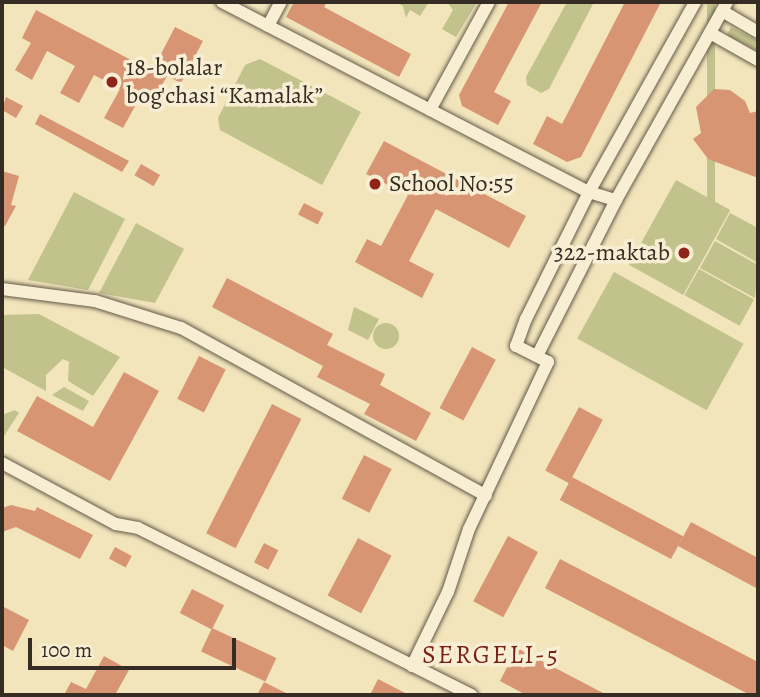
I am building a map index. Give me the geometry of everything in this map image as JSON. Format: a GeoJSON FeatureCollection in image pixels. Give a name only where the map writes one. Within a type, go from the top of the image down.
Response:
{"type":"FeatureCollection","features":[{"type":"Feature","properties":{"kind":"street"},"geometry":{"type":"LineString","coordinates":[[268,26],[281,2]]}},
{"type":"Feature","properties":{"kind":"street"},"geometry":{"type":"LineString","coordinates":[[430,110],[489,2]]}},
{"type":"Feature","properties":{"kind":"street"},"geometry":{"type":"LineString","coordinates":[[412,666],[448,592],[469,529],[548,362],[516,346],[589,192],[695,2]]}},
{"type":"Feature","properties":{"kind":"street"},"geometry":{"type":"LineString","coordinates":[[230,4],[589,192],[616,200]]}},
{"type":"Feature","properties":{"kind":"street"},"geometry":{"type":"LineString","coordinates":[[537,356],[616,200],[724,6],[758,32]]}},
{"type":"Feature","properties":{"kind":"street"},"geometry":{"type":"LineString","coordinates":[[710,33],[758,60]]}},
{"type":"Feature","properties":{"kind":"street"},"geometry":{"type":"LineString","coordinates":[[2,289],[95,301],[181,328],[486,496]]}},
{"type":"Feature","properties":{"kind":"street"},"geometry":{"type":"LineString","coordinates":[[2,463],[116,524],[138,528],[471,695]]}},
{"type":"Feature","properties":{"kind":"green space"},"geometry":{"type":"Polygon","coordinates":[[[396,2],[429,2],[420,16],[410,10],[406,18],[403,6],[396,2]]]}},
{"type":"Feature","properties":{"kind":"green space"},"geometry":{"type":"Polygon","coordinates":[[[447,2],[477,2],[456,37],[442,29],[453,10],[447,2]]]}},
{"type":"Feature","properties":{"kind":"green space"},"geometry":{"type":"Polygon","coordinates":[[[567,2],[594,2],[549,89],[541,93],[527,85],[526,77],[567,2]]]}},
{"type":"Feature","properties":{"kind":"green space"},"geometry":{"type":"Polygon","coordinates":[[[707,2],[715,2],[715,202],[707,202],[707,2]]]}},
{"type":"Feature","properties":{"kind":"green space"},"geometry":{"type":"Polygon","coordinates":[[[731,27],[758,41],[758,51],[727,35],[731,27]]]}},
{"type":"Feature","properties":{"kind":"green space"},"geometry":{"type":"Polygon","coordinates":[[[260,59],[361,112],[322,185],[220,130],[218,118],[245,65],[260,59]]]}},
{"type":"Feature","properties":{"kind":"green space"},"geometry":{"type":"Polygon","coordinates":[[[676,180],[730,210],[683,295],[629,265],[676,180]]]}},
{"type":"Feature","properties":{"kind":"green space"},"geometry":{"type":"Polygon","coordinates":[[[74,192],[125,219],[88,290],[28,280],[74,192]]]}},
{"type":"Feature","properties":{"kind":"green space"},"geometry":{"type":"Polygon","coordinates":[[[730,213],[758,228],[758,263],[716,239],[730,213]]]}},
{"type":"Feature","properties":{"kind":"green space"},"geometry":{"type":"Polygon","coordinates":[[[136,223],[184,249],[155,303],[99,293],[136,223]]]}},
{"type":"Feature","properties":{"kind":"green space"},"geometry":{"type":"Polygon","coordinates":[[[715,241],[758,265],[755,298],[700,268],[715,241]]]}},
{"type":"Feature","properties":{"kind":"green space"},"geometry":{"type":"Polygon","coordinates":[[[699,269],[754,300],[740,326],[684,295],[699,269]]]}},
{"type":"Feature","properties":{"kind":"green space"},"geometry":{"type":"Polygon","coordinates":[[[614,272],[743,344],[707,410],[577,338],[614,272]]]}},
{"type":"Feature","properties":{"kind":"green space"},"geometry":{"type":"Polygon","coordinates":[[[354,307],[379,319],[368,340],[348,330],[354,307]]]}},
{"type":"Feature","properties":{"kind":"green space"},"geometry":{"type":"Polygon","coordinates":[[[39,314],[120,357],[93,396],[68,381],[69,362],[63,359],[46,375],[46,391],[2,367],[2,315],[39,314]]]}},
{"type":"Feature","properties":{"kind":"green space"},"geometry":{"type":"Polygon","coordinates":[[[386,323],[395,327],[399,336],[395,345],[386,349],[377,345],[373,336],[377,327],[386,323]]]}},
{"type":"Feature","properties":{"kind":"green space"},"geometry":{"type":"Polygon","coordinates":[[[64,387],[89,401],[83,411],[52,395],[64,387]]]}},
{"type":"Feature","properties":{"kind":"green space"},"geometry":{"type":"Polygon","coordinates":[[[15,410],[19,413],[2,439],[2,415],[15,410]]]}},
{"type":"Feature","properties":{"kind":"building"},"geometry":{"type":"Polygon","coordinates":[[[294,2],[327,2],[324,7],[411,54],[399,77],[286,17],[294,2]]]}},
{"type":"Feature","properties":{"kind":"building"},"geometry":{"type":"Polygon","coordinates":[[[509,2],[542,2],[494,92],[511,101],[498,125],[462,106],[459,95],[509,2]]]}},
{"type":"Feature","properties":{"kind":"building"},"geometry":{"type":"Polygon","coordinates":[[[625,2],[661,2],[581,157],[567,162],[533,144],[547,116],[562,124],[625,2]]]}},
{"type":"Feature","properties":{"kind":"building"},"geometry":{"type":"Polygon","coordinates":[[[36,10],[152,71],[175,27],[203,41],[181,83],[167,76],[151,105],[139,99],[123,128],[104,118],[120,89],[94,75],[79,103],[60,93],[75,66],[47,51],[32,80],[15,70],[31,43],[22,38],[36,10]]]}},
{"type":"Feature","properties":{"kind":"building"},"geometry":{"type":"Polygon","coordinates":[[[714,89],[730,90],[745,101],[750,113],[758,111],[758,178],[708,159],[693,139],[701,133],[696,107],[714,89]]]}},
{"type":"Feature","properties":{"kind":"building"},"geometry":{"type":"Polygon","coordinates":[[[6,97],[23,106],[16,118],[2,110],[6,97]]]}},
{"type":"Feature","properties":{"kind":"building"},"geometry":{"type":"Polygon","coordinates":[[[40,114],[129,161],[122,172],[35,124],[40,114]]]}},
{"type":"Feature","properties":{"kind":"building"},"geometry":{"type":"Polygon","coordinates":[[[384,141],[526,216],[509,248],[436,209],[409,261],[434,274],[422,298],[355,262],[367,239],[381,246],[408,195],[366,174],[384,141]]]}},
{"type":"Feature","properties":{"kind":"building"},"geometry":{"type":"Polygon","coordinates":[[[141,164],[160,175],[154,186],[134,175],[141,164]]]}},
{"type":"Feature","properties":{"kind":"building"},"geometry":{"type":"Polygon","coordinates":[[[2,171],[19,176],[11,205],[16,206],[5,226],[2,226],[2,171]]]}},
{"type":"Feature","properties":{"kind":"building"},"geometry":{"type":"Polygon","coordinates":[[[304,203],[324,213],[318,225],[298,215],[304,203]]]}},
{"type":"Feature","properties":{"kind":"building"},"geometry":{"type":"Polygon","coordinates":[[[227,278],[333,334],[327,345],[385,374],[380,385],[431,413],[416,441],[364,414],[370,404],[317,377],[323,366],[212,307],[227,278]]]}},
{"type":"Feature","properties":{"kind":"building"},"geometry":{"type":"Polygon","coordinates":[[[472,347],[496,360],[463,421],[440,408],[472,347]]]}},
{"type":"Feature","properties":{"kind":"building"},"geometry":{"type":"Polygon","coordinates":[[[199,356],[226,370],[204,412],[177,399],[199,356]]]}},
{"type":"Feature","properties":{"kind":"building"},"geometry":{"type":"Polygon","coordinates":[[[124,372],[159,391],[110,481],[17,431],[37,396],[93,427],[124,372]]]}},
{"type":"Feature","properties":{"kind":"building"},"geometry":{"type":"Polygon","coordinates":[[[272,404],[301,419],[236,548],[206,533],[272,404]]]}},
{"type":"Feature","properties":{"kind":"building"},"geometry":{"type":"Polygon","coordinates":[[[579,407],[603,420],[569,483],[545,471],[579,407]]]}},
{"type":"Feature","properties":{"kind":"building"},"geometry":{"type":"Polygon","coordinates":[[[364,455],[392,469],[369,513],[342,499],[364,455]]]}},
{"type":"Feature","properties":{"kind":"building"},"geometry":{"type":"Polygon","coordinates":[[[572,477],[683,536],[671,559],[560,500],[572,477]]]}},
{"type":"Feature","properties":{"kind":"building"},"geometry":{"type":"Polygon","coordinates":[[[11,505],[35,511],[37,507],[93,535],[80,559],[16,527],[2,532],[2,508],[11,505]]]}},
{"type":"Feature","properties":{"kind":"building"},"geometry":{"type":"Polygon","coordinates":[[[691,522],[758,558],[758,589],[678,546],[691,522]]]}},
{"type":"Feature","properties":{"kind":"building"},"geometry":{"type":"Polygon","coordinates":[[[508,536],[538,552],[503,617],[473,601],[508,536]]]}},
{"type":"Feature","properties":{"kind":"building"},"geometry":{"type":"Polygon","coordinates":[[[358,538],[392,556],[361,613],[327,595],[358,538]]]}},
{"type":"Feature","properties":{"kind":"building"},"geometry":{"type":"Polygon","coordinates":[[[264,543],[278,550],[268,570],[254,563],[264,543]]]}},
{"type":"Feature","properties":{"kind":"building"},"geometry":{"type":"Polygon","coordinates":[[[115,547],[132,556],[126,567],[109,558],[115,547]]]}},
{"type":"Feature","properties":{"kind":"building"},"geometry":{"type":"Polygon","coordinates":[[[560,559],[758,662],[758,695],[750,695],[545,588],[560,559]]]}},
{"type":"Feature","properties":{"kind":"building"},"geometry":{"type":"Polygon","coordinates":[[[192,589],[224,605],[212,629],[180,613],[192,589]]]}},
{"type":"Feature","properties":{"kind":"building"},"geometry":{"type":"Polygon","coordinates":[[[2,606],[29,620],[13,651],[2,645],[2,606]]]}},
{"type":"Feature","properties":{"kind":"building"},"geometry":{"type":"Polygon","coordinates":[[[212,628],[276,658],[265,682],[201,652],[212,628]]]}},
{"type":"Feature","properties":{"kind":"building"},"geometry":{"type":"Polygon","coordinates":[[[517,648],[607,695],[526,695],[500,681],[517,648]]]}},
{"type":"Feature","properties":{"kind":"building"},"geometry":{"type":"Polygon","coordinates":[[[104,656],[129,670],[115,695],[64,695],[71,682],[86,689],[104,656]]]}},
{"type":"Feature","properties":{"kind":"building"},"geometry":{"type":"Polygon","coordinates":[[[378,679],[409,695],[370,695],[378,679]]]}},
{"type":"Feature","properties":{"kind":"building"},"geometry":{"type":"Polygon","coordinates":[[[264,682],[290,695],[257,695],[264,682]]]}},
{"type":"Feature","properties":{"kind":"place","name":"18-bolalar bog'chasi “Kamalak”"},"geometry":{"type":"Point","coordinates":[112,82]}},
{"type":"Feature","properties":{"kind":"place","name":"School No:55"},"geometry":{"type":"Point","coordinates":[375,184]}},
{"type":"Feature","properties":{"kind":"place","name":"322-maktab"},"geometry":{"type":"Point","coordinates":[684,253]}},
{"type":"Feature","properties":{"kind":"district","name":"SERGELI-5"},"geometry":{"type":"Point","coordinates":[491,655]}}]}
